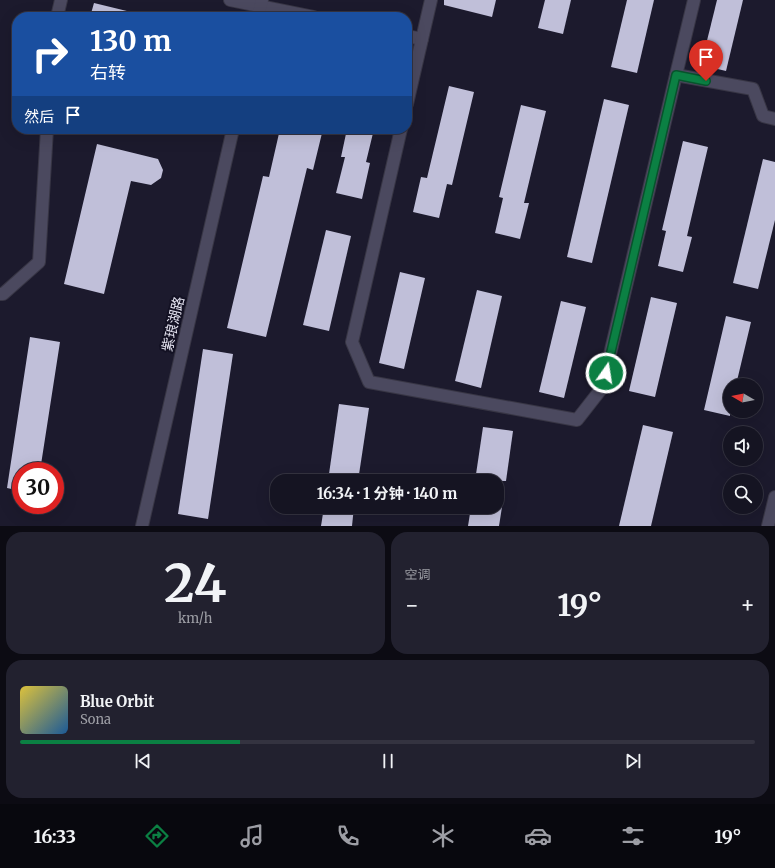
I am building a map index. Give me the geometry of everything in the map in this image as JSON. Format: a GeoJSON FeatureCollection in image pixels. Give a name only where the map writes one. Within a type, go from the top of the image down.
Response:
{"type":"FeatureCollection","features":[{"type":"Feature","properties":{"kind":"street"},"geometry":{"type":"LineString","coordinates":[[58,12],[61,0]]}},
{"type":"Feature","properties":{"kind":"street"},"geometry":{"type":"LineString","coordinates":[[230,0],[260,8],[284,12]]}},
{"type":"Feature","properties":{"kind":"street"},"geometry":{"type":"LineString","coordinates":[[412,82],[431,0]]}},
{"type":"Feature","properties":{"kind":"street"},"geometry":{"type":"LineString","coordinates":[[400,134],[352,342],[369,382],[576,420],[602,388],[694,0]]}},
{"type":"Feature","properties":{"kind":"street"},"geometry":{"type":"LineString","coordinates":[[412,37],[422,39]]}},
{"type":"Feature","properties":{"kind":"street"},"geometry":{"type":"LineString","coordinates":[[676,75],[753,89],[763,116],[775,119]]}},
{"type":"Feature","properties":{"kind":"street"},"geometry":{"type":"LineString","coordinates":[[0,294],[2,294],[39,262],[47,134]]}},
{"type":"Feature","properties":{"kind":"street","name":"紫琅湖路"},"geometry":{"type":"LineString","coordinates":[[142,526],[232,134]]}},
{"type":"Feature","properties":{"kind":"street"},"geometry":{"type":"LineString","coordinates":[[768,526],[775,497]]}},
{"type":"Feature","properties":{"kind":"building"},"geometry":{"type":"Polygon","coordinates":[[[444,0],[496,0],[492,17],[444,5],[444,0]]]}},
{"type":"Feature","properties":{"kind":"building"},"geometry":{"type":"Polygon","coordinates":[[[545,0],[571,0],[563,34],[538,28],[545,0]]]}},
{"type":"Feature","properties":{"kind":"building"},"geometry":{"type":"Polygon","coordinates":[[[627,0],[654,0],[637,73],[611,67],[627,0]]]}},
{"type":"Feature","properties":{"kind":"building"},"geometry":{"type":"Polygon","coordinates":[[[717,0],[743,0],[726,71],[701,65],[717,0]]]}},
{"type":"Feature","properties":{"kind":"building"},"geometry":{"type":"Polygon","coordinates":[[[94,3],[131,12],[91,12],[94,3]]]}},
{"type":"Feature","properties":{"kind":"building"},"geometry":{"type":"Polygon","coordinates":[[[449,86],[474,92],[452,185],[447,184],[439,218],[413,212],[421,177],[427,178],[449,86]]]}},
{"type":"Feature","properties":{"kind":"building"},"geometry":{"type":"Polygon","coordinates":[[[604,99],[629,105],[592,263],[567,257],[604,99]]]}},
{"type":"Feature","properties":{"kind":"building"},"geometry":{"type":"Polygon","coordinates":[[[521,105],[546,111],[524,203],[529,203],[520,239],[495,233],[503,198],[499,197],[521,105]]]}},
{"type":"Feature","properties":{"kind":"building"},"geometry":{"type":"Polygon","coordinates":[[[279,134],[322,134],[313,170],[307,168],[266,337],[227,328],[263,176],[269,177],[279,134]]]}},
{"type":"Feature","properties":{"kind":"building"},"geometry":{"type":"Polygon","coordinates":[[[346,134],[373,134],[366,162],[370,163],[362,199],[336,193],[345,157],[341,157],[346,134]]]}},
{"type":"Feature","properties":{"kind":"building"},"geometry":{"type":"Polygon","coordinates":[[[683,141],[708,147],[687,236],[692,237],[683,272],[658,266],[666,231],[662,230],[683,141]]]}},
{"type":"Feature","properties":{"kind":"building"},"geometry":{"type":"Polygon","coordinates":[[[97,144],[158,159],[163,170],[161,178],[151,185],[131,181],[104,294],[64,284],[97,144]]]}},
{"type":"Feature","properties":{"kind":"building"},"geometry":{"type":"Polygon","coordinates":[[[763,159],[775,162],[775,220],[758,289],[733,283],[763,159]]]}},
{"type":"Feature","properties":{"kind":"building"},"geometry":{"type":"Polygon","coordinates":[[[326,230],[351,236],[329,331],[303,325],[326,230]]]}},
{"type":"Feature","properties":{"kind":"building"},"geometry":{"type":"Polygon","coordinates":[[[400,272],[425,278],[404,369],[379,363],[400,272]]]}},
{"type":"Feature","properties":{"kind":"building"},"geometry":{"type":"Polygon","coordinates":[[[477,290],[502,296],[481,388],[455,381],[477,290]]]}},
{"type":"Feature","properties":{"kind":"building"},"geometry":{"type":"Polygon","coordinates":[[[651,297],[677,303],[655,397],[629,391],[651,297]]]}},
{"type":"Feature","properties":{"kind":"building"},"geometry":{"type":"Polygon","coordinates":[[[561,301],[586,307],[564,398],[539,392],[561,301]]]}},
{"type":"Feature","properties":{"kind":"building"},"geometry":{"type":"Polygon","coordinates":[[[726,316],[751,322],[738,378],[723,378],[723,414],[704,410],[726,316]]]}},
{"type":"Feature","properties":{"kind":"building"},"geometry":{"type":"Polygon","coordinates":[[[30,337],[60,342],[41,462],[12,462],[12,489],[7,488],[30,337]]]}},
{"type":"Feature","properties":{"kind":"building"},"geometry":{"type":"Polygon","coordinates":[[[203,349],[233,354],[208,519],[178,514],[203,349]]]}},
{"type":"Feature","properties":{"kind":"building"},"geometry":{"type":"Polygon","coordinates":[[[339,404],[369,408],[359,474],[329,474],[339,404]]]}},
{"type":"Feature","properties":{"kind":"building"},"geometry":{"type":"Polygon","coordinates":[[[643,425],[673,432],[651,526],[619,526],[643,425]]]}},
{"type":"Feature","properties":{"kind":"building"},"geometry":{"type":"Polygon","coordinates":[[[483,427],[513,431],[506,481],[504,481],[504,474],[476,474],[483,427]]]}},
{"type":"Feature","properties":{"kind":"building"},"geometry":{"type":"Polygon","coordinates":[[[323,514],[353,514],[352,526],[321,526],[323,514]]]}},
{"type":"Feature","properties":{"kind":"building"},"geometry":{"type":"Polygon","coordinates":[[[470,514],[501,514],[499,526],[468,526],[470,514]]]}},
{"type":"Feature","properties":{"kind":"route"},"geometry":{"type":"LineString","coordinates":[[606,373],[676,75],[706,81]]}}]}
